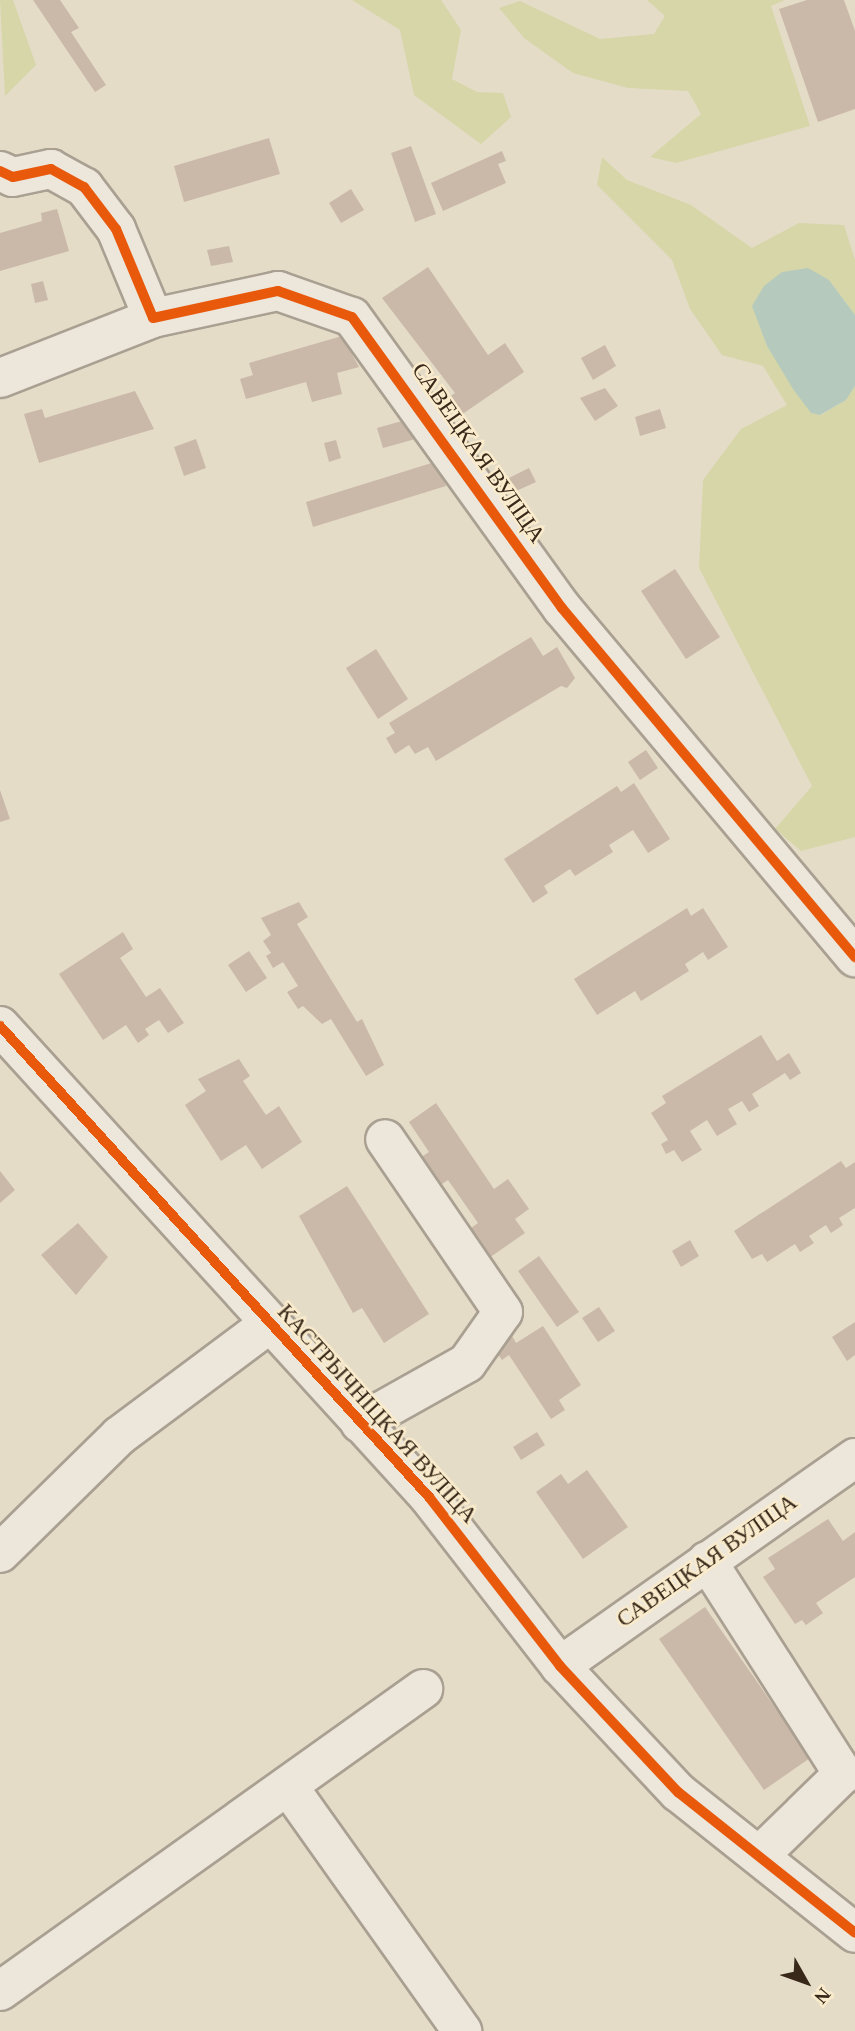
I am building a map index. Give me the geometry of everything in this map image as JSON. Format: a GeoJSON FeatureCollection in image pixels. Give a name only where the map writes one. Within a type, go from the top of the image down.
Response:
{"type":"FeatureCollection","features":[{"type":"Feature","properties":{"kind":"street"},"geometry":{"type":"LineString","coordinates":[[0,171],[13,177],[51,169],[84,187],[116,229],[153,318]]}},
{"type":"Feature","properties":{"kind":"street","name":"САВЕЦКАЯ ВУЛІЦА"},"geometry":{"type":"LineString","coordinates":[[0,378],[153,318],[278,291],[352,317],[562,608],[855,957]]}},
{"type":"Feature","properties":{"kind":"street","name":"КАСТРЫЧНІЦКАЯ ВУЛІЦА"},"geometry":{"type":"LineString","coordinates":[[0,1026],[268,1325],[429,1497],[560,1666],[678,1792],[855,1933]]}},
{"type":"Feature","properties":{"kind":"street"},"geometry":{"type":"LineString","coordinates":[[360,1423],[467,1363],[503,1312],[385,1139]]}},
{"type":"Feature","properties":{"kind":"street"},"geometry":{"type":"LineString","coordinates":[[0,1553],[119,1436],[268,1325]]}},
{"type":"Feature","properties":{"kind":"street","name":"САВЕЦКАЯ ВУЛІЦА"},"geometry":{"type":"LineString","coordinates":[[560,1666],[855,1458]]}},
{"type":"Feature","properties":{"kind":"street"},"geometry":{"type":"LineString","coordinates":[[707,1560],[843,1774],[759,1856]]}},
{"type":"Feature","properties":{"kind":"street"},"geometry":{"type":"LineString","coordinates":[[0,1991],[423,1689]]}},
{"type":"Feature","properties":{"kind":"street"},"geometry":{"type":"LineString","coordinates":[[288,1786],[462,2031]]}},
{"type":"Feature","properties":{"kind":"green space"},"geometry":{"type":"Polygon","coordinates":[[[0,0],[13,0],[36,65],[5,96],[0,0]]]}},
{"type":"Feature","properties":{"kind":"green space"},"geometry":{"type":"Polygon","coordinates":[[[352,0],[441,0],[461,30],[452,79],[477,92],[503,93],[511,117],[481,144],[414,95],[400,30],[352,0]]]}},
{"type":"Feature","properties":{"kind":"green space"},"geometry":{"type":"Polygon","coordinates":[[[647,0],[785,0],[771,6],[810,126],[676,163],[650,157],[701,114],[688,91],[628,88],[573,73],[524,38],[499,8],[520,1],[600,39],[654,34],[665,16],[647,0]]]}},
{"type":"Feature","properties":{"kind":"green space"},"geometry":{"type":"Polygon","coordinates":[[[602,157],[627,180],[691,205],[752,248],[799,223],[844,225],[855,260],[855,315],[829,280],[753,306],[767,346],[811,413],[821,415],[846,400],[855,386],[855,837],[801,851],[775,829],[812,786],[699,568],[703,480],[741,429],[787,405],[763,366],[722,355],[690,309],[672,260],[597,185],[602,157]]]}},
{"type":"Feature","properties":{"kind":"shaded area"},"geometry":{"type":"Polygon","coordinates":[[[808,268],[829,280],[855,315],[855,386],[846,400],[820,415],[811,413],[793,389],[767,346],[752,306],[764,286],[782,272],[808,268]]]}},
{"type":"Feature","properties":{"kind":"building"},"geometry":{"type":"Polygon","coordinates":[[[33,0],[60,0],[79,28],[71,32],[106,85],[95,92],[33,0]]]}},
{"type":"Feature","properties":{"kind":"building"},"geometry":{"type":"Polygon","coordinates":[[[807,0],[844,0],[855,31],[855,109],[818,122],[779,9],[807,0]]]}},
{"type":"Feature","properties":{"kind":"building"},"geometry":{"type":"Polygon","coordinates":[[[269,138],[280,174],[184,202],[174,166],[269,138]]]}},
{"type":"Feature","properties":{"kind":"building"},"geometry":{"type":"Polygon","coordinates":[[[411,146],[436,214],[415,222],[391,153],[411,146]]]}},
{"type":"Feature","properties":{"kind":"building"},"geometry":{"type":"Polygon","coordinates":[[[502,151],[506,161],[498,164],[506,183],[443,211],[431,183],[502,151]]]}},
{"type":"Feature","properties":{"kind":"building"},"geometry":{"type":"Polygon","coordinates":[[[351,189],[364,210],[341,223],[329,203],[351,189]]]}},
{"type":"Feature","properties":{"kind":"building"},"geometry":{"type":"Polygon","coordinates":[[[57,209],[69,251],[0,271],[0,233],[42,221],[41,213],[57,209]]]}},
{"type":"Feature","properties":{"kind":"building"},"geometry":{"type":"Polygon","coordinates":[[[229,246],[233,262],[211,266],[207,250],[229,246]]]}},
{"type":"Feature","properties":{"kind":"building"},"geometry":{"type":"Polygon","coordinates":[[[428,267],[488,355],[505,343],[524,372],[458,417],[445,400],[455,393],[382,298],[428,267]]]}},
{"type":"Feature","properties":{"kind":"building"},"geometry":{"type":"Polygon","coordinates":[[[43,281],[48,300],[35,303],[31,284],[43,281]]]}},
{"type":"Feature","properties":{"kind":"building"},"geometry":{"type":"Polygon","coordinates":[[[342,336],[359,367],[337,373],[342,394],[312,402],[306,382],[246,399],[240,379],[253,375],[249,363],[342,336]]]}},
{"type":"Feature","properties":{"kind":"building"},"geometry":{"type":"Polygon","coordinates":[[[605,345],[616,366],[593,380],[581,358],[605,345]]]}},
{"type":"Feature","properties":{"kind":"building"},"geometry":{"type":"Polygon","coordinates":[[[605,388],[618,406],[595,421],[580,398],[605,388]]]}},
{"type":"Feature","properties":{"kind":"building"},"geometry":{"type":"Polygon","coordinates":[[[135,391],[154,429],[39,463],[24,414],[42,409],[45,418],[135,391]]]}},
{"type":"Feature","properties":{"kind":"building"},"geometry":{"type":"Polygon","coordinates":[[[660,409],[666,428],[640,436],[635,417],[660,409]]]}},
{"type":"Feature","properties":{"kind":"building"},"geometry":{"type":"Polygon","coordinates":[[[413,418],[419,438],[383,448],[377,428],[413,418]]]}},
{"type":"Feature","properties":{"kind":"building"},"geometry":{"type":"Polygon","coordinates":[[[196,439],[206,468],[184,476],[174,447],[196,439]]]}},
{"type":"Feature","properties":{"kind":"building"},"geometry":{"type":"Polygon","coordinates":[[[336,440],[341,458],[329,462],[324,443],[336,440]]]}},
{"type":"Feature","properties":{"kind":"building"},"geometry":{"type":"Polygon","coordinates":[[[438,461],[446,486],[313,527],[306,502],[438,461]]]}},
{"type":"Feature","properties":{"kind":"building"},"geometry":{"type":"Polygon","coordinates":[[[529,468],[536,482],[514,492],[507,479],[529,468]]]}},
{"type":"Feature","properties":{"kind":"building"},"geometry":{"type":"Polygon","coordinates":[[[675,569],[720,637],[686,659],[641,591],[675,569]]]}},
{"type":"Feature","properties":{"kind":"building"},"geometry":{"type":"Polygon","coordinates":[[[531,637],[543,656],[557,647],[575,678],[567,688],[561,686],[436,761],[428,747],[415,754],[409,745],[395,754],[386,738],[395,733],[389,723],[531,637]]]}},
{"type":"Feature","properties":{"kind":"building"},"geometry":{"type":"Polygon","coordinates":[[[376,649],[408,699],[378,719],[346,668],[376,649]]]}},
{"type":"Feature","properties":{"kind":"building"},"geometry":{"type":"Polygon","coordinates":[[[646,750],[658,768],[640,780],[628,762],[646,750]]]}},
{"type":"Feature","properties":{"kind":"building"},"geometry":{"type":"Polygon","coordinates":[[[634,783],[670,839],[648,853],[633,830],[609,845],[613,852],[575,876],[570,869],[544,886],[548,893],[533,903],[504,859],[617,786],[621,792],[634,783]]]}},
{"type":"Feature","properties":{"kind":"building"},"geometry":{"type":"Polygon","coordinates":[[[0,790],[10,819],[0,822],[0,790]]]}},
{"type":"Feature","properties":{"kind":"building"},"geometry":{"type":"Polygon","coordinates":[[[299,902],[308,917],[297,924],[357,1022],[362,1019],[384,1065],[366,1076],[331,1019],[322,1024],[303,1006],[298,1009],[287,992],[298,986],[283,962],[273,968],[266,956],[271,953],[263,941],[271,935],[261,918],[299,902]]]}},
{"type":"Feature","properties":{"kind":"building"},"geometry":{"type":"Polygon","coordinates":[[[687,908],[691,916],[703,908],[728,947],[708,960],[703,952],[685,964],[689,971],[641,1001],[635,991],[597,1015],[574,979],[687,908]]]}},
{"type":"Feature","properties":{"kind":"building"},"geometry":{"type":"Polygon","coordinates":[[[123,932],[133,949],[120,958],[146,997],[160,988],[184,1023],[168,1033],[159,1020],[145,1029],[149,1035],[138,1043],[126,1025],[103,1040],[59,974],[123,932]]]}},
{"type":"Feature","properties":{"kind":"building"},"geometry":{"type":"Polygon","coordinates":[[[249,951],[267,978],[246,992],[228,965],[249,951]]]}},
{"type":"Feature","properties":{"kind":"building"},"geometry":{"type":"Polygon","coordinates":[[[761,1035],[777,1061],[789,1053],[801,1073],[790,1080],[785,1073],[752,1094],[759,1106],[749,1112],[742,1101],[728,1109],[737,1124],[717,1136],[707,1120],[690,1131],[702,1150],[682,1162],[674,1150],[666,1154],[661,1144],[668,1140],[651,1113],[666,1103],[662,1096],[761,1035]]]}},
{"type":"Feature","properties":{"kind":"building"},"geometry":{"type":"Polygon","coordinates":[[[239,1059],[250,1076],[243,1081],[266,1115],[279,1106],[302,1142],[262,1169],[246,1145],[221,1161],[185,1105],[206,1091],[198,1079],[239,1059]]]}},
{"type":"Feature","properties":{"kind":"building"},"geometry":{"type":"Polygon","coordinates":[[[436,1103],[494,1189],[508,1179],[529,1209],[515,1219],[525,1233],[486,1260],[467,1231],[478,1223],[448,1180],[436,1188],[417,1160],[429,1152],[409,1122],[436,1103]]]}},
{"type":"Feature","properties":{"kind":"building"},"geometry":{"type":"Polygon","coordinates":[[[841,1161],[846,1168],[855,1162],[855,1208],[839,1218],[843,1225],[831,1233],[826,1225],[809,1236],[814,1243],[800,1252],[795,1244],[767,1262],[762,1254],[752,1259],[734,1231],[841,1161]]]}},
{"type":"Feature","properties":{"kind":"building"},"geometry":{"type":"Polygon","coordinates":[[[0,1171],[15,1190],[0,1203],[0,1171]]]}},
{"type":"Feature","properties":{"kind":"building"},"geometry":{"type":"Polygon","coordinates":[[[347,1186],[429,1314],[384,1343],[362,1308],[353,1313],[299,1216],[347,1186]]]}},
{"type":"Feature","properties":{"kind":"building"},"geometry":{"type":"Polygon","coordinates":[[[78,1223],[108,1257],[76,1295],[41,1255],[78,1223]]]}},
{"type":"Feature","properties":{"kind":"building"},"geometry":{"type":"Polygon","coordinates":[[[690,1240],[699,1256],[681,1267],[672,1251],[690,1240]]]}},
{"type":"Feature","properties":{"kind":"building"},"geometry":{"type":"Polygon","coordinates":[[[539,1256],[579,1312],[557,1327],[518,1271],[539,1256]]]}},
{"type":"Feature","properties":{"kind":"building"},"geometry":{"type":"Polygon","coordinates":[[[599,1307],[615,1331],[598,1342],[582,1318],[599,1307]]]}},
{"type":"Feature","properties":{"kind":"building"},"geometry":{"type":"Polygon","coordinates":[[[855,1322],[855,1355],[847,1361],[832,1337],[855,1322]]]}},
{"type":"Feature","properties":{"kind":"building"},"geometry":{"type":"Polygon","coordinates":[[[543,1326],[581,1385],[559,1400],[565,1410],[551,1419],[509,1355],[502,1360],[492,1346],[511,1334],[516,1343],[543,1326]]]}},
{"type":"Feature","properties":{"kind":"building"},"geometry":{"type":"Polygon","coordinates":[[[537,1432],[545,1445],[521,1460],[513,1447],[537,1432]]]}},
{"type":"Feature","properties":{"kind":"building"},"geometry":{"type":"Polygon","coordinates":[[[587,1470],[628,1527],[583,1559],[536,1492],[561,1474],[568,1484],[587,1470]]]}},
{"type":"Feature","properties":{"kind":"building"},"geometry":{"type":"Polygon","coordinates":[[[828,1519],[843,1541],[855,1532],[855,1577],[816,1603],[823,1613],[806,1625],[802,1620],[795,1624],[763,1577],[775,1569],[768,1558],[828,1519]]]}},
{"type":"Feature","properties":{"kind":"building"},"geometry":{"type":"Polygon","coordinates":[[[705,1607],[810,1758],[764,1790],[659,1639],[705,1607]]]}},
{"type":"Feature","properties":{"kind":"cycle path"},"geometry":{"type":"LineString","coordinates":[[0,171],[13,177],[51,169],[84,187],[116,229],[153,318],[278,291],[352,317],[562,608],[855,957]]}},
{"type":"Feature","properties":{"kind":"cycle path"},"geometry":{"type":"LineString","coordinates":[[0,1026],[429,1497],[560,1666],[678,1792],[855,1933]]}}]}
